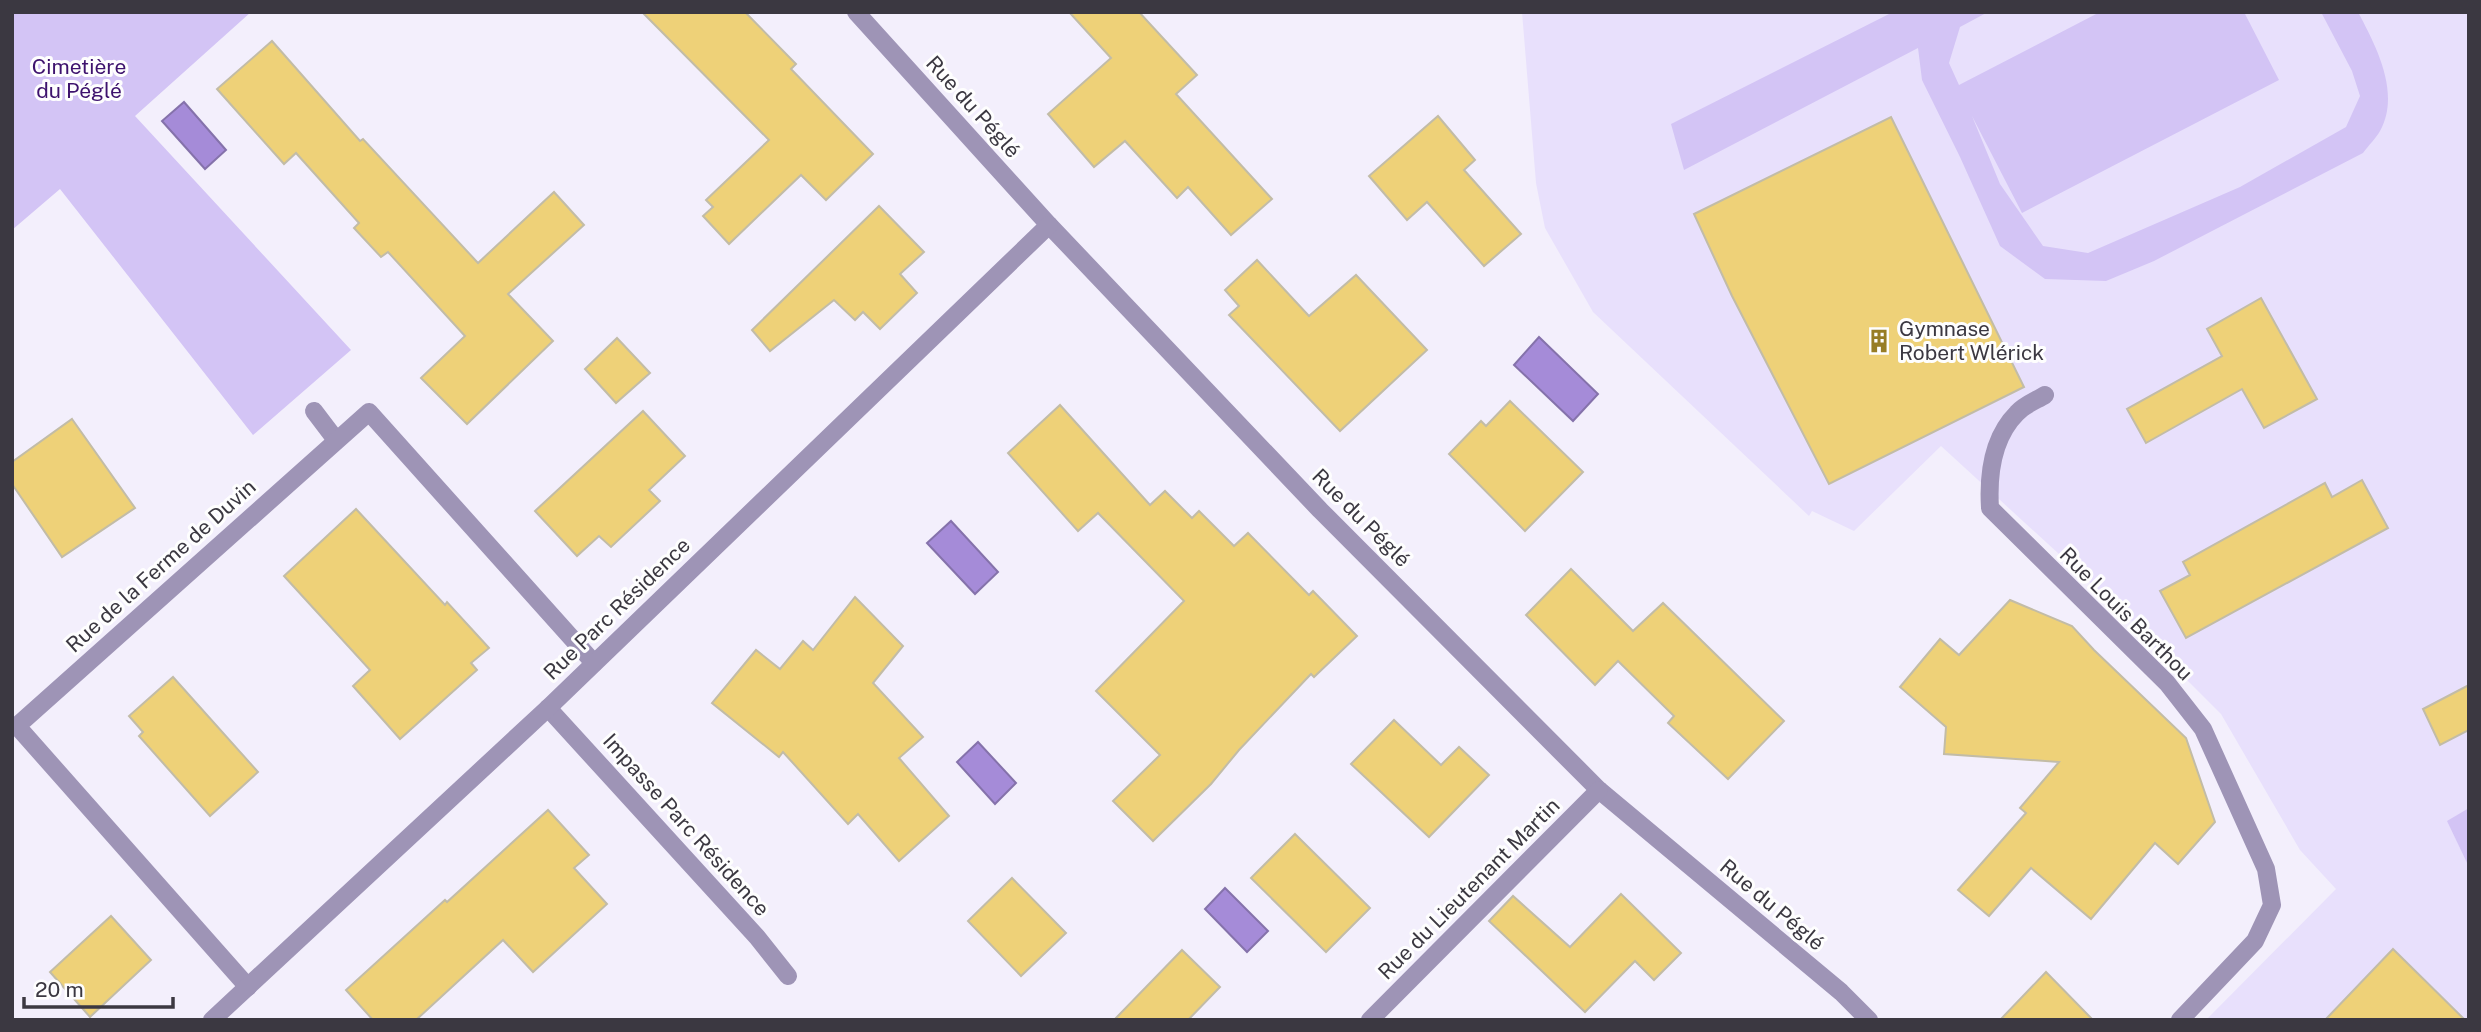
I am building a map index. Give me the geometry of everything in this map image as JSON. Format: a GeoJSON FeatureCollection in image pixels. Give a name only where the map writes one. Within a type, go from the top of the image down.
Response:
{"type":"FeatureCollection","features":[{"type":"Feature","properties":{"kind":"street","name":"Rue du Péglé"},"geometry":{"type":"LineString","coordinates":[[856,12],[1049,225],[1320,510],[1600,790],[1841,992],[1869,1020]]}},
{"type":"Feature","properties":{"kind":"street","name":"Rue Parc Résidence"},"geometry":{"type":"LineString","coordinates":[[212,1020],[548,708],[1049,225]]}},
{"type":"Feature","properties":{"kind":"street","name":"Rue Louis Barthou"},"geometry":{"type":"LineString","coordinates":[[2045,395],[2017,412],[1998,442],[1988,477],[1990,508],[2175,692],[2203,729],[2266,869],[2272,905],[2255,941],[2180,1020]]}},
{"type":"Feature","properties":{"kind":"street"},"geometry":{"type":"LineString","coordinates":[[314,411],[336,440]]}},
{"type":"Feature","properties":{"kind":"street","name":"Rue de la Ferme de Duvin"},"geometry":{"type":"LineString","coordinates":[[248,987],[14,728],[369,412],[594,663]]}},
{"type":"Feature","properties":{"kind":"street","name":"Impasse Parc Résidence"},"geometry":{"type":"LineString","coordinates":[[548,708],[757,937],[789,976]]}},
{"type":"Feature","properties":{"kind":"street","name":"Rue du Lieutenant Martin"},"geometry":{"type":"LineString","coordinates":[[1370,1020],[1600,790]]}},
{"type":"Feature","properties":{"kind":"shaded area"},"geometry":{"type":"Polygon","coordinates":[[[1522,12],[2469,12],[2469,1020],[2206,1020],[2336,889],[2300,850],[2221,714],[2153,646],[2155,642],[1941,446],[1854,531],[1812,511],[1809,516],[1593,312],[1545,228],[1536,183],[1522,12]]]}},
{"type":"Feature","properties":{"kind":"shaded area"},"geometry":{"type":"Polygon","coordinates":[[[184,102],[226,150],[205,169],[162,121],[184,102]]]}},
{"type":"Feature","properties":{"kind":"shaded area"},"geometry":{"type":"Polygon","coordinates":[[[1539,337],[1598,394],[1573,421],[1514,365],[1539,337]]]}},
{"type":"Feature","properties":{"kind":"shaded area"},"geometry":{"type":"Polygon","coordinates":[[[951,521],[998,572],[975,594],[927,543],[951,521]]]}},
{"type":"Feature","properties":{"kind":"shaded area"},"geometry":{"type":"Polygon","coordinates":[[[978,742],[1016,783],[995,804],[957,762],[978,742]]]}},
{"type":"Feature","properties":{"kind":"shaded area"},"geometry":{"type":"Polygon","coordinates":[[[1225,888],[1268,931],[1247,952],[1205,909],[1225,888]]]}},
{"type":"Feature","properties":{"kind":"green space","name":"Cimetière du Péglé"},"geometry":{"type":"Polygon","coordinates":[[[12,12],[251,12],[135,116],[351,350],[253,435],[60,189],[12,230],[12,12]]]}},
{"type":"Feature","properties":{"kind":"green space"},"geometry":{"type":"Polygon","coordinates":[[[1893,12],[1988,12],[1960,27],[1949,63],[1959,85],[2100,12],[2244,12],[2279,80],[2022,213],[1972,116],[2000,184],[2043,246],[2088,253],[2240,187],[2346,127],[2360,96],[2352,71],[2321,12],[2358,12],[2384,70],[2388,101],[2386,116],[2378,134],[2363,153],[2154,261],[2106,281],[2045,279],[2000,246],[1922,80],[1918,48],[1684,170],[1671,124],[1893,12]]]}},
{"type":"Feature","properties":{"kind":"green space"},"geometry":{"type":"Polygon","coordinates":[[[2469,808],[2469,867],[2447,821],[2469,808]]]}},
{"type":"Feature","properties":{"kind":"building"},"geometry":{"type":"Polygon","coordinates":[[[642,12],[745,12],[796,64],[791,69],[873,154],[826,200],[801,175],[729,244],[703,216],[713,207],[706,200],[769,140],[642,12]]]}},
{"type":"Feature","properties":{"kind":"building"},"geometry":{"type":"Polygon","coordinates":[[[1069,12],[1139,12],[1197,75],[1176,94],[1272,199],[1231,235],[1188,187],[1177,198],[1125,141],[1094,167],[1048,114],[1111,58],[1069,12]]]}},
{"type":"Feature","properties":{"kind":"building"},"geometry":{"type":"Polygon","coordinates":[[[272,41],[360,141],[363,139],[478,263],[554,192],[584,225],[508,294],[553,341],[467,424],[421,378],[465,336],[388,252],[381,257],[354,228],[359,223],[296,153],[284,164],[217,89],[272,41]]]}},
{"type":"Feature","properties":{"kind":"building"},"geometry":{"type":"Polygon","coordinates":[[[1438,116],[1475,160],[1464,170],[1521,234],[1484,266],[1427,202],[1407,220],[1369,176],[1438,116]]]}},
{"type":"Feature","properties":{"kind":"building","name":"Gymnase Robert Wlérick"},"geometry":{"type":"Polygon","coordinates":[[[1891,117],[2024,387],[1829,484],[1732,296],[1694,214],[1891,117]]]}},
{"type":"Feature","properties":{"kind":"building"},"geometry":{"type":"Polygon","coordinates":[[[879,206],[924,252],[900,274],[917,293],[880,329],[863,312],[855,320],[834,300],[770,351],[752,330],[879,206]]]}},
{"type":"Feature","properties":{"kind":"building"},"geometry":{"type":"Polygon","coordinates":[[[1257,260],[1309,316],[1356,275],[1427,350],[1340,431],[1229,315],[1239,306],[1225,290],[1257,260]]]}},
{"type":"Feature","properties":{"kind":"building"},"geometry":{"type":"Polygon","coordinates":[[[2261,298],[2317,399],[2264,428],[2242,389],[2146,443],[2127,409],[2222,356],[2207,329],[2261,298]]]}},
{"type":"Feature","properties":{"kind":"building"},"geometry":{"type":"Polygon","coordinates":[[[617,338],[650,373],[616,403],[585,369],[617,338]]]}},
{"type":"Feature","properties":{"kind":"building"},"geometry":{"type":"Polygon","coordinates":[[[1510,401],[1583,472],[1525,531],[1449,454],[1481,421],[1486,426],[1510,401]]]}},
{"type":"Feature","properties":{"kind":"building"},"geometry":{"type":"Polygon","coordinates":[[[1060,405],[1150,505],[1165,491],[1192,518],[1199,511],[1234,546],[1248,533],[1309,595],[1313,591],[1357,636],[1314,677],[1311,674],[1239,750],[1211,784],[1153,841],[1113,801],[1160,755],[1096,691],[1184,601],[1098,513],[1078,531],[1008,453],[1060,405]]]}},
{"type":"Feature","properties":{"kind":"building"},"geometry":{"type":"Polygon","coordinates":[[[643,411],[685,456],[649,490],[660,501],[611,547],[599,536],[577,556],[535,511],[643,411]]]}},
{"type":"Feature","properties":{"kind":"building"},"geometry":{"type":"Polygon","coordinates":[[[72,419],[135,508],[62,557],[12,484],[12,462],[72,419]]]}},
{"type":"Feature","properties":{"kind":"building"},"geometry":{"type":"Polygon","coordinates":[[[2362,480],[2388,528],[2186,638],[2160,591],[2190,575],[2183,562],[2325,483],[2332,497],[2362,480]]]}},
{"type":"Feature","properties":{"kind":"building"},"geometry":{"type":"Polygon","coordinates":[[[356,509],[489,648],[471,663],[477,670],[400,739],[353,686],[370,670],[284,576],[356,509]]]}},
{"type":"Feature","properties":{"kind":"building"},"geometry":{"type":"Polygon","coordinates":[[[1571,569],[1633,631],[1663,603],[1784,721],[1728,779],[1668,723],[1674,716],[1618,661],[1595,685],[1526,615],[1571,569]]]}},
{"type":"Feature","properties":{"kind":"building"},"geometry":{"type":"Polygon","coordinates":[[[855,597],[903,646],[873,683],[923,737],[899,758],[949,816],[899,861],[858,814],[848,824],[783,752],[779,757],[712,703],[756,650],[780,669],[803,641],[813,650],[855,597]]]}},
{"type":"Feature","properties":{"kind":"building"},"geometry":{"type":"Polygon","coordinates":[[[2010,600],[2072,626],[2186,738],[2215,822],[2178,864],[2155,843],[2091,919],[2031,868],[1989,916],[1958,890],[2026,813],[2020,808],[2059,762],[1944,754],[1946,727],[1900,687],[1940,639],[1959,655],[2010,600]]]}},
{"type":"Feature","properties":{"kind":"building"},"geometry":{"type":"Polygon","coordinates":[[[173,677],[258,772],[210,816],[139,736],[143,732],[129,716],[173,677]]]}},
{"type":"Feature","properties":{"kind":"building"},"geometry":{"type":"Polygon","coordinates":[[[2469,685],[2469,730],[2440,745],[2423,709],[2469,685]]]}},
{"type":"Feature","properties":{"kind":"building"},"geometry":{"type":"Polygon","coordinates":[[[1394,720],[1441,765],[1459,747],[1489,775],[1429,837],[1351,764],[1394,720]]]}},
{"type":"Feature","properties":{"kind":"building"},"geometry":{"type":"Polygon","coordinates":[[[548,810],[589,855],[574,868],[607,904],[533,972],[503,940],[416,1020],[373,1020],[346,990],[548,810]]]}},
{"type":"Feature","properties":{"kind":"building"},"geometry":{"type":"Polygon","coordinates":[[[1295,834],[1370,908],[1326,952],[1251,878],[1295,834]]]}},
{"type":"Feature","properties":{"kind":"building"},"geometry":{"type":"Polygon","coordinates":[[[1012,878],[1066,933],[1021,976],[968,921],[1012,878]]]}},
{"type":"Feature","properties":{"kind":"building"},"geometry":{"type":"Polygon","coordinates":[[[1621,894],[1681,953],[1654,980],[1635,961],[1585,1012],[1489,921],[1513,896],[1570,947],[1621,894]]]}},
{"type":"Feature","properties":{"kind":"building"},"geometry":{"type":"Polygon","coordinates":[[[111,916],[151,960],[90,1017],[50,972],[111,916]]]}},
{"type":"Feature","properties":{"kind":"building"},"geometry":{"type":"Polygon","coordinates":[[[2393,949],[2465,1020],[2325,1020],[2393,949]]]}},
{"type":"Feature","properties":{"kind":"building"},"geometry":{"type":"Polygon","coordinates":[[[1182,950],[1220,987],[1188,1020],[1114,1020],[1182,950]]]}},
{"type":"Feature","properties":{"kind":"building"},"geometry":{"type":"Polygon","coordinates":[[[2046,972],[2093,1020],[2000,1020],[2046,972]]]}},
{"type":"Feature","properties":{"kind":"place","name":"Gymnase Robert Wlérick"},"geometry":{"type":"Point","coordinates":[1879,341]}}]}
